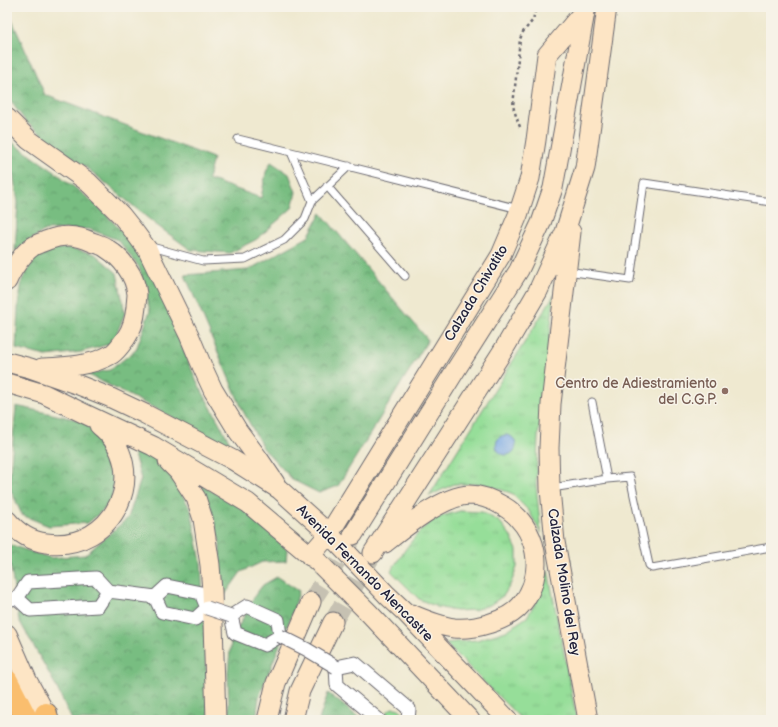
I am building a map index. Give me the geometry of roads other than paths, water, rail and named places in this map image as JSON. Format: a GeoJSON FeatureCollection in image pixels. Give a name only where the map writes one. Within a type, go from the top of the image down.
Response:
{"type":"FeatureCollection","features":[{"type":"Feature","properties":{"kind":"highway"},"geometry":{"type":"LineString","coordinates":[[7,681],[42,718]]}},
{"type":"Feature","properties":{"kind":"highway"},"geometry":{"type":"LineString","coordinates":[[7,703],[16,720]]}},
{"type":"Feature","properties":{"kind":"main road"},"geometry":{"type":"LineString","coordinates":[[405,612],[431,623],[454,628],[479,626],[492,623],[508,616],[520,607],[528,596],[532,587],[536,575],[535,550],[532,538],[526,527],[509,509],[498,502],[481,497],[468,495],[448,501],[438,506],[410,524],[373,552],[504,349],[538,290],[565,232],[585,168],[607,7]]}},
{"type":"Feature","properties":{"kind":"main road","name":"Calzada Chivatito"},"geometry":{"type":"LineString","coordinates":[[310,556],[329,534],[501,255],[518,215],[530,178],[547,55],[585,8]]}},
{"type":"Feature","properties":{"kind":"main road","name":"Calzada Chivatito"},"geometry":{"type":"LineString","coordinates":[[354,535],[519,270],[541,223],[553,188],[585,8]]}},
{"type":"Feature","properties":{"kind":"main road"},"geometry":{"type":"LineString","coordinates":[[7,118],[29,140],[88,182],[121,215],[147,249],[189,335],[213,390],[238,431],[279,489]]}},
{"type":"Feature","properties":{"kind":"main road","name":"Calzada Molino del Rey"},"geometry":{"type":"LineString","coordinates":[[574,204],[551,404],[549,448],[550,489],[555,542],[588,720]]}},
{"type":"Feature","properties":{"kind":"main road"},"geometry":{"type":"LineString","coordinates":[[7,281],[9,275],[31,247],[58,236],[71,236],[88,240],[106,247],[119,258],[129,271],[137,295],[134,323],[125,340],[114,353],[102,359],[58,368],[19,365]]}},
{"type":"Feature","properties":{"kind":"main road","name":"Avenida Fernando Alencastre"},"geometry":{"type":"LineString","coordinates":[[19,365],[76,384],[109,397],[145,414],[233,460],[279,489],[329,534],[508,720]]}},
{"type":"Feature","properties":{"kind":"main road","name":"Avenida Fernando Alencastre"},"geometry":{"type":"LineString","coordinates":[[12,385],[44,394],[153,446],[248,503],[318,562],[369,613],[470,720]]}},
{"type":"Feature","properties":{"kind":"main road"},"geometry":{"type":"LineString","coordinates":[[7,520],[28,538],[52,544],[65,544],[79,541],[92,535],[102,528],[115,512],[124,490],[124,466],[121,454],[109,434],[85,414]]}},
{"type":"Feature","properties":{"kind":"main road"},"geometry":{"type":"LineString","coordinates":[[153,446],[178,471],[187,484],[196,498],[203,519],[212,590],[216,720]]}},
{"type":"Feature","properties":{"kind":"main road"},"geometry":{"type":"LineString","coordinates":[[267,720],[276,683],[311,602]]}},
{"type":"Feature","properties":{"kind":"main road"},"geometry":{"type":"LineString","coordinates":[[293,720],[300,691],[333,622]]}},
{"type":"Feature","properties":{"kind":"main road"},"geometry":{"type":"LineString","coordinates":[[7,634],[42,718]]}},
{"type":"Feature","properties":{"kind":"street"},"geometry":{"type":"LineString","coordinates":[[108,591],[98,606],[30,610],[12,599],[28,582],[96,578],[108,591],[155,597],[167,586],[200,593],[207,608],[231,616]]}},
{"type":"Feature","properties":{"kind":"street"},"geometry":{"type":"LineString","coordinates":[[155,597],[162,612],[195,619],[207,608]]}},
{"type":"Feature","properties":{"kind":"street"},"geometry":{"type":"LineString","coordinates":[[231,616],[247,606],[278,620],[280,636]]}},
{"type":"Feature","properties":{"kind":"street"},"geometry":{"type":"LineString","coordinates":[[231,616],[235,633],[265,645],[280,636]]}},
{"type":"Feature","properties":{"kind":"street"},"geometry":{"type":"LineString","coordinates":[[280,636],[306,649],[336,667],[355,663],[409,709],[408,720]]}},
{"type":"Feature","properties":{"kind":"street"},"geometry":{"type":"LineString","coordinates":[[336,667],[337,685],[379,720]]}},
{"type":"Feature","properties":{"kind":"lane"},"geometry":{"type":"LineString","coordinates":[[238,139],[520,209]]}},
{"type":"Feature","properties":{"kind":"lane"},"geometry":{"type":"LineString","coordinates":[[291,152],[312,201]]}},
{"type":"Feature","properties":{"kind":"lane"},"geometry":{"type":"LineString","coordinates":[[144,245],[203,261],[245,259],[284,240],[305,219],[312,201],[349,166]]}},
{"type":"Feature","properties":{"kind":"lane"},"geometry":{"type":"LineString","coordinates":[[567,271],[630,280],[644,183],[771,202]]}},
{"type":"Feature","properties":{"kind":"lane"},"geometry":{"type":"LineString","coordinates":[[327,186],[405,276]]}},
{"type":"Feature","properties":{"kind":"lane"},"geometry":{"type":"LineString","coordinates":[[592,402],[607,479]]}},
{"type":"Feature","properties":{"kind":"lane"},"geometry":{"type":"LineString","coordinates":[[550,489],[607,479],[630,477],[649,565],[652,568],[771,547]]}},
{"type":"Feature","properties":{"kind":"water"},"geometry":{"type":"Polygon","coordinates":[[[502,435],[510,435],[516,441],[516,449],[510,455],[502,455],[496,449],[496,441],[502,435]]]}},
{"type":"Feature","properties":{"kind":"tunnel"},"geometry":{"type":"LineString","coordinates":[[311,602],[353,536]]}},
{"type":"Feature","properties":{"kind":"tunnel"},"geometry":{"type":"LineString","coordinates":[[333,622],[373,553]]}},
{"type":"Feature","properties":{"kind":"place","name":"Centro de Adiestramiento del C.G.P."},"geometry":{"type":"Point","coordinates":[725,391]}}]}
